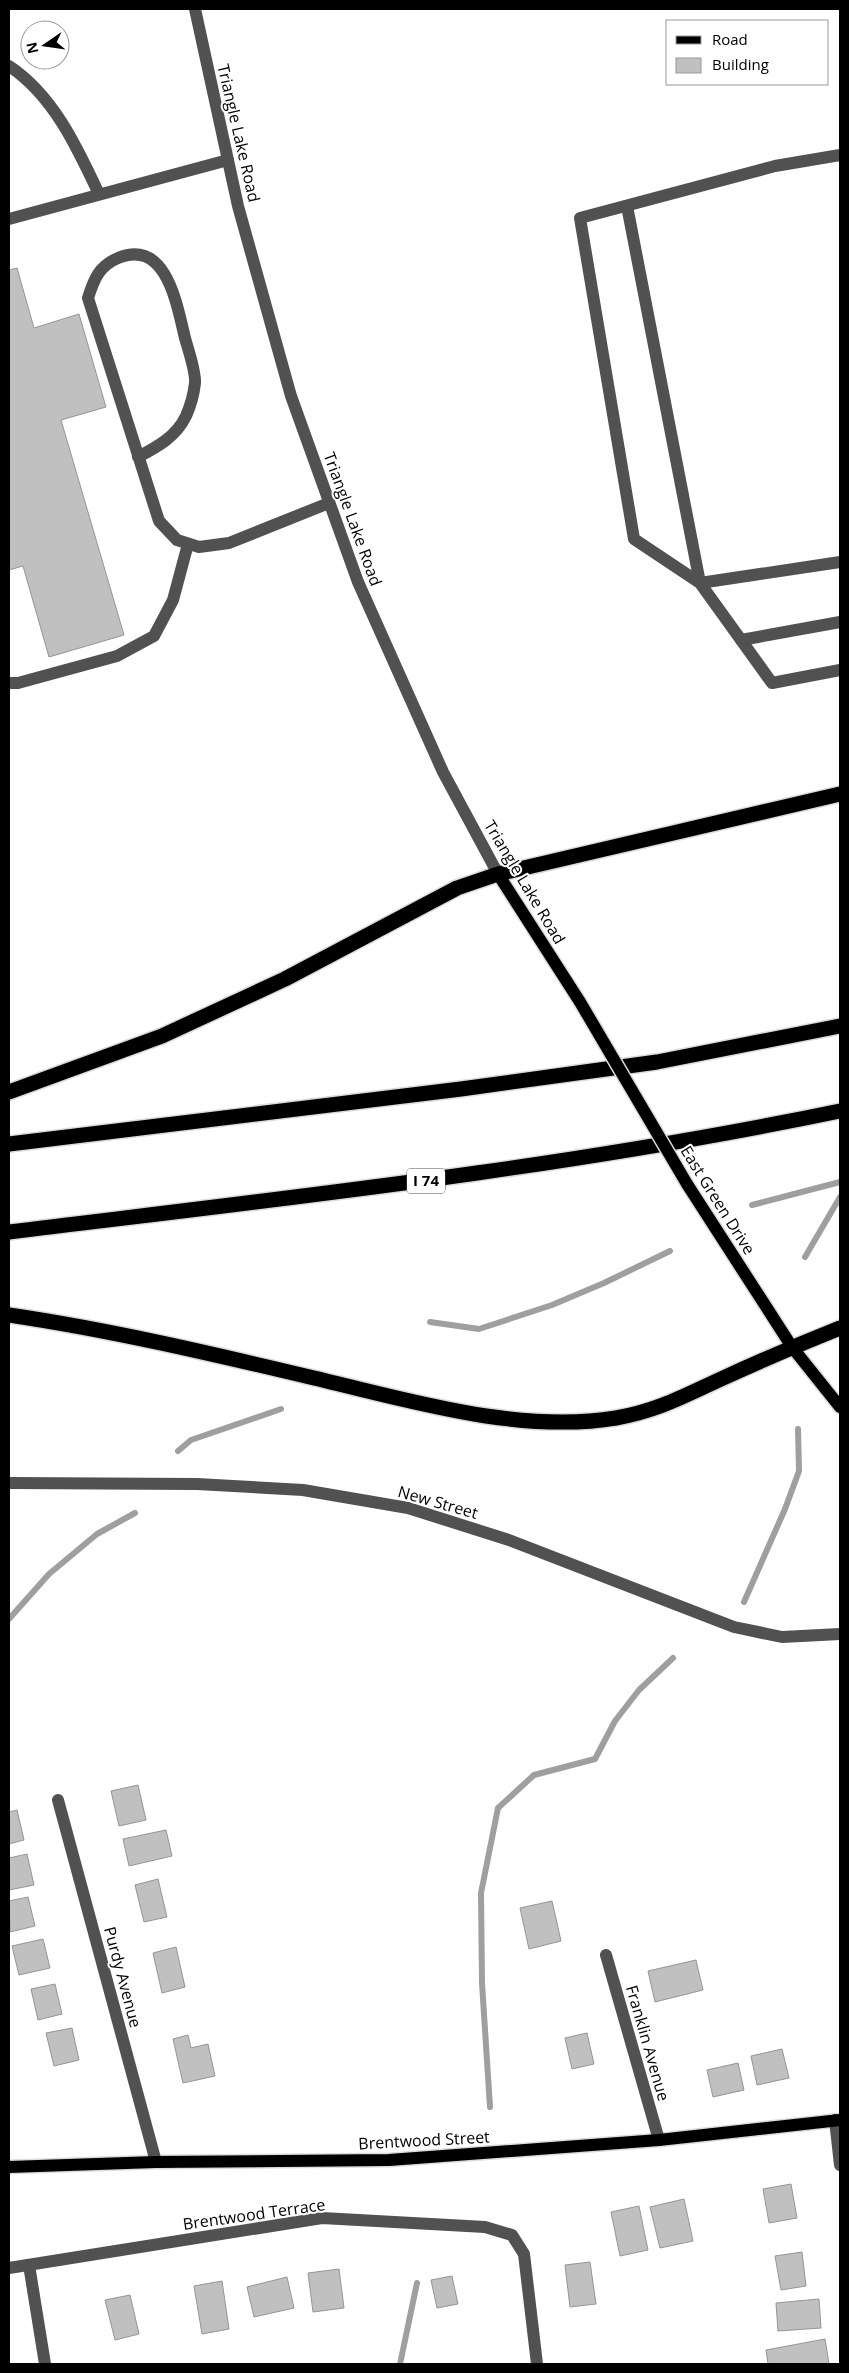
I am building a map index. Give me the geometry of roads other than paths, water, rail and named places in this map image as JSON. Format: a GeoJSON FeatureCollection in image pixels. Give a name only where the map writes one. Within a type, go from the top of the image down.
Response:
{"type":"FeatureCollection","features":[{"type":"Feature","properties":{"kind":"highway"},"geometry":{"type":"LineString","coordinates":[[9,1092],[162,1036],[285,979],[456,888],[498,874],[840,794]]}},
{"type":"Feature","properties":{"kind":"highway"},"geometry":{"type":"LineString","coordinates":[[805,1034],[840,1019]]}},
{"type":"Feature","properties":{"kind":"highway"},"geometry":{"type":"LineString","coordinates":[[9,1144],[461,1089],[657,1062],[840,1026]]}},
{"type":"Feature","properties":{"kind":"highway","name":"I 74"},"geometry":{"type":"LineString","coordinates":[[9,1232],[393,1186],[587,1157],[840,1111]]}},
{"type":"Feature","properties":{"kind":"highway"},"geometry":{"type":"LineString","coordinates":[[9,1315],[63,1323],[172,1345],[408,1400],[484,1414],[540,1421],[582,1422],[617,1418],[659,1408],[792,1347],[840,1328]]}},
{"type":"Feature","properties":{"kind":"main road","name":"Triangle Lake Road"},"geometry":{"type":"LineString","coordinates":[[498,874],[580,1002]]}},
{"type":"Feature","properties":{"kind":"main road","name":"East Green Drive"},"geometry":{"type":"LineString","coordinates":[[580,1002],[687,1184],[792,1347],[840,1408]]}},
{"type":"Feature","properties":{"kind":"main road","name":"Brentwood Street"},"geometry":{"type":"LineString","coordinates":[[9,2167],[156,2162],[388,2160],[659,2140],[837,2120]]}},
{"type":"Feature","properties":{"kind":"street","name":"Triangle Lake Road"},"geometry":{"type":"LineString","coordinates":[[194,9],[238,206],[291,396],[358,582],[443,772],[498,874]]}},
{"type":"Feature","properties":{"kind":"street"},"geometry":{"type":"LineString","coordinates":[[9,66],[24,76],[55,112],[77,147],[99,194]]}},
{"type":"Feature","properties":{"kind":"street"},"geometry":{"type":"LineString","coordinates":[[840,155],[775,166],[580,218],[634,539],[700,583],[772,683],[840,670]]}},
{"type":"Feature","properties":{"kind":"street"},"geometry":{"type":"LineString","coordinates":[[9,219],[228,160]]}},
{"type":"Feature","properties":{"kind":"street"},"geometry":{"type":"LineString","coordinates":[[627,206],[700,583]]}},
{"type":"Feature","properties":{"kind":"street"},"geometry":{"type":"LineString","coordinates":[[138,458],[167,441],[185,416],[196,381],[172,285],[160,266],[144,255],[127,254],[111,261],[95,276],[88,298],[138,458],[159,521],[177,540],[199,547],[229,543],[329,503]]}},
{"type":"Feature","properties":{"kind":"street"},"geometry":{"type":"LineString","coordinates":[[9,682],[18,683],[117,656],[154,636],[173,600],[188,544]]}},
{"type":"Feature","properties":{"kind":"street"},"geometry":{"type":"LineString","coordinates":[[700,583],[840,562]]}},
{"type":"Feature","properties":{"kind":"street"},"geometry":{"type":"LineString","coordinates":[[741,640],[840,622]]}},
{"type":"Feature","properties":{"kind":"street","name":"New Street"},"geometry":{"type":"LineString","coordinates":[[9,1483],[197,1484],[303,1490],[408,1508],[509,1540],[734,1627],[782,1638],[840,1634]]}},
{"type":"Feature","properties":{"kind":"street","name":"Purdy Avenue"},"geometry":{"type":"LineString","coordinates":[[58,1800],[156,2162]]}},
{"type":"Feature","properties":{"kind":"street","name":"Franklin Avenue"},"geometry":{"type":"LineString","coordinates":[[606,1955],[659,2140]]}},
{"type":"Feature","properties":{"kind":"street"},"geometry":{"type":"LineString","coordinates":[[837,2120],[840,2166]]}},
{"type":"Feature","properties":{"kind":"street","name":"Brentwood Terrace"},"geometry":{"type":"LineString","coordinates":[[9,2268],[322,2218],[485,2227],[512,2236],[524,2254],[537,2364]]}},
{"type":"Feature","properties":{"kind":"street"},"geometry":{"type":"LineString","coordinates":[[28,2265],[46,2364]]}},
{"type":"Feature","properties":{"kind":"waterway"},"geometry":{"type":"LineString","coordinates":[[752,1205],[840,1182]]}},
{"type":"Feature","properties":{"kind":"waterway"},"geometry":{"type":"LineString","coordinates":[[805,1257],[840,1197]]}},
{"type":"Feature","properties":{"kind":"waterway"},"geometry":{"type":"LineString","coordinates":[[430,1322],[479,1329],[552,1305],[604,1283],[670,1251]]}},
{"type":"Feature","properties":{"kind":"waterway"},"geometry":{"type":"LineString","coordinates":[[178,1451],[191,1440],[281,1409]]}},
{"type":"Feature","properties":{"kind":"waterway"},"geometry":{"type":"LineString","coordinates":[[744,1602],[785,1509],[799,1471],[798,1429]]}},
{"type":"Feature","properties":{"kind":"waterway"},"geometry":{"type":"LineString","coordinates":[[9,1619],[49,1574],[97,1534],[135,1513]]}},
{"type":"Feature","properties":{"kind":"waterway"},"geometry":{"type":"LineString","coordinates":[[490,2107],[482,1983],[481,1893],[498,1808],[534,1775],[595,1759],[615,1721],[639,1690],[673,1658]]}},
{"type":"Feature","properties":{"kind":"waterway"},"geometry":{"type":"LineString","coordinates":[[400,2364],[417,2283]]}}]}
